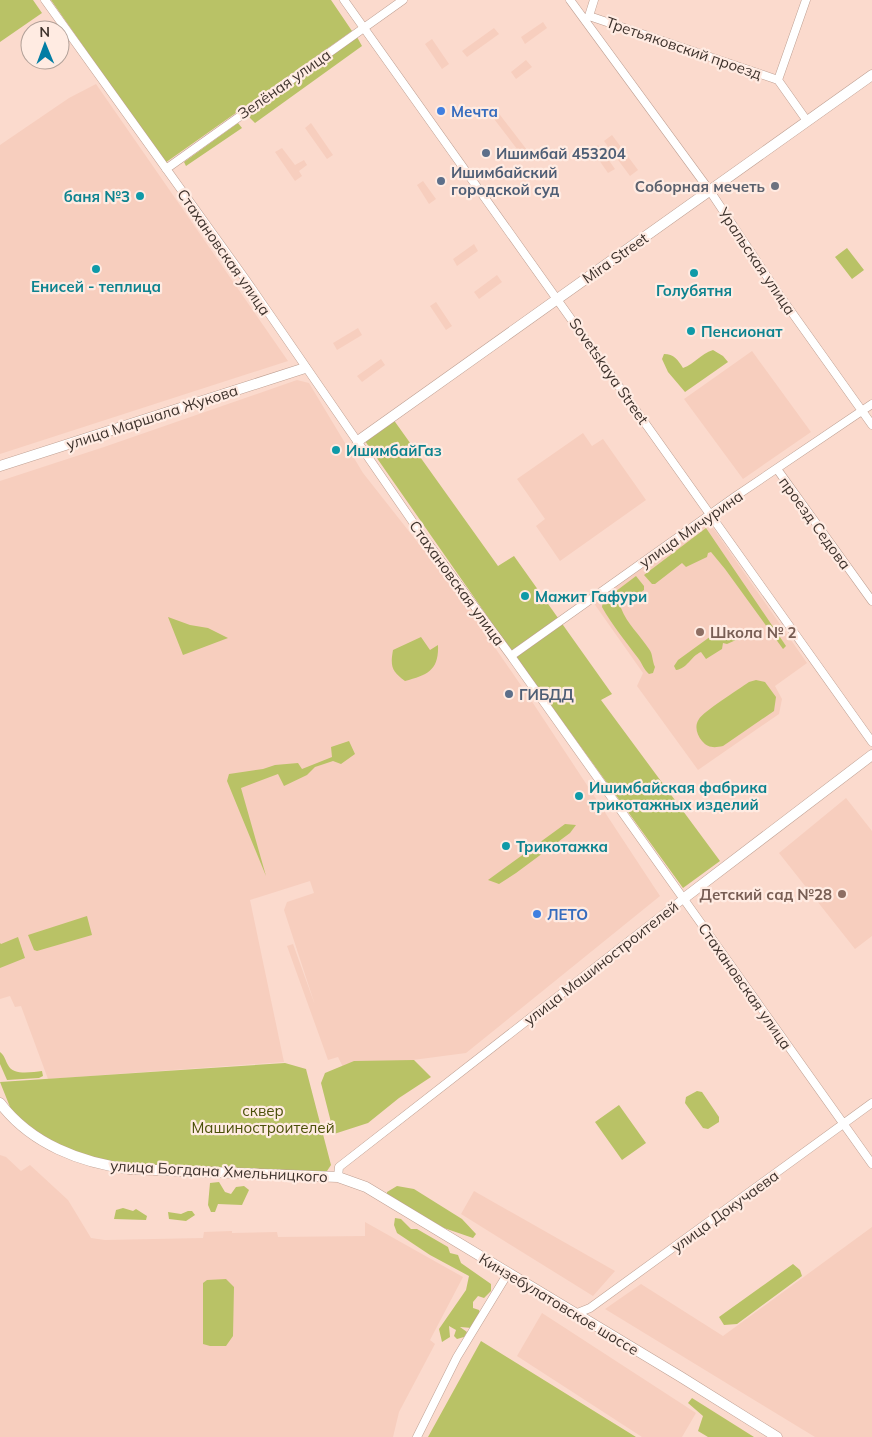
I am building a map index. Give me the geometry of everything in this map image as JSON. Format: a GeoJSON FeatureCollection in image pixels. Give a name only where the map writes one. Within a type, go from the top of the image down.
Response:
{"type":"FeatureCollection","features":[{"type":"Feature","properties":{"kind":"street","name":"Стахановская улица"},"geometry":{"type":"LineString","coordinates":[[45,0],[246,280],[419,531],[511,656],[872,1164]]}},
{"type":"Feature","properties":{"kind":"street","name":"Sovetskaya Street"},"geometry":{"type":"LineString","coordinates":[[344,0],[558,298],[872,742]]}},
{"type":"Feature","properties":{"kind":"street","name":"Зелёная улица"},"geometry":{"type":"LineString","coordinates":[[166,169],[403,0]]}},
{"type":"Feature","properties":{"kind":"street","name":"Уральская улица"},"geometry":{"type":"LineString","coordinates":[[570,0],[710,191],[778,293],[872,426]]}},
{"type":"Feature","properties":{"kind":"street","name":"Третьяковский проезд"},"geometry":{"type":"LineString","coordinates":[[594,0],[589,16],[778,80]]}},
{"type":"Feature","properties":{"kind":"street"},"geometry":{"type":"LineString","coordinates":[[806,0],[778,80],[807,121]]}},
{"type":"Feature","properties":{"kind":"street","name":"Mira Street"},"geometry":{"type":"LineString","coordinates":[[358,442],[872,75]]}},
{"type":"Feature","properties":{"kind":"street","name":"улица Маршала Жукова"},"geometry":{"type":"LineString","coordinates":[[0,466],[305,368]]}},
{"type":"Feature","properties":{"kind":"street","name":"улица Мичурина"},"geometry":{"type":"LineString","coordinates":[[511,656],[711,514],[872,404]]}},
{"type":"Feature","properties":{"kind":"street","name":"проезд Седова"},"geometry":{"type":"LineString","coordinates":[[776,469],[872,601]]}},
{"type":"Feature","properties":{"kind":"street","name":"улица Машиностроителей"},"geometry":{"type":"LineString","coordinates":[[338,1177],[339,1167],[683,899],[872,756]]}},
{"type":"Feature","properties":{"kind":"street","name":"улица Богдана Хмельницкого"},"geometry":{"type":"LineString","coordinates":[[0,1103],[11,1118],[38,1138],[67,1154],[104,1166],[130,1169],[338,1177]]}},
{"type":"Feature","properties":{"kind":"street","name":"улица Докучаева"},"geometry":{"type":"LineString","coordinates":[[575,1314],[590,1308],[872,1103]]}},
{"type":"Feature","properties":{"kind":"street","name":"Кинзебулатовское шоссе"},"geometry":{"type":"LineString","coordinates":[[338,1177],[366,1187],[777,1437]]}},
{"type":"Feature","properties":{"kind":"street"},"geometry":{"type":"LineString","coordinates":[[417,1437],[457,1357],[508,1273]]}},
{"type":"Feature","properties":{"kind":"shaded area"},"geometry":{"type":"Polygon","coordinates":[[[543,22],[547,28],[525,44],[521,37],[543,22]]]}},
{"type":"Feature","properties":{"kind":"shaded area"},"geometry":{"type":"Polygon","coordinates":[[[494,28],[499,34],[467,57],[462,51],[494,28]]]}},
{"type":"Feature","properties":{"kind":"shaded area"},"geometry":{"type":"Polygon","coordinates":[[[432,39],[449,64],[442,69],[425,44],[432,39]]]}},
{"type":"Feature","properties":{"kind":"shaded area"},"geometry":{"type":"Polygon","coordinates":[[[526,60],[532,67],[516,79],[511,72],[526,60]]]}},
{"type":"Feature","properties":{"kind":"shaded area"},"geometry":{"type":"Polygon","coordinates":[[[96,84],[288,361],[0,454],[0,145],[69,98],[96,84]]]}},
{"type":"Feature","properties":{"kind":"shaded area"},"geometry":{"type":"Polygon","coordinates":[[[497,111],[530,154],[524,158],[491,115],[497,111]]]}},
{"type":"Feature","properties":{"kind":"shaded area"},"geometry":{"type":"Polygon","coordinates":[[[311,123],[333,155],[327,159],[305,128],[311,123]]]}},
{"type":"Feature","properties":{"kind":"shaded area"},"geometry":{"type":"Polygon","coordinates":[[[612,135],[638,170],[630,176],[604,141],[612,135]]]}},
{"type":"Feature","properties":{"kind":"shaded area"},"geometry":{"type":"Polygon","coordinates":[[[598,145],[615,169],[608,173],[592,150],[598,145]]]}},
{"type":"Feature","properties":{"kind":"shaded area"},"geometry":{"type":"Polygon","coordinates":[[[282,148],[295,165],[304,160],[307,165],[299,171],[302,176],[295,181],[275,152],[282,148]]]}},
{"type":"Feature","properties":{"kind":"shaded area"},"geometry":{"type":"Polygon","coordinates":[[[423,181],[436,199],[429,204],[417,185],[423,181]]]}},
{"type":"Feature","properties":{"kind":"shaded area"},"geometry":{"type":"Polygon","coordinates":[[[474,244],[478,251],[457,266],[453,259],[474,244]]]}},
{"type":"Feature","properties":{"kind":"shaded area"},"geometry":{"type":"Polygon","coordinates":[[[497,275],[502,282],[479,299],[474,292],[497,275]]]}},
{"type":"Feature","properties":{"kind":"shaded area"},"geometry":{"type":"Polygon","coordinates":[[[436,302],[452,326],[446,330],[430,306],[436,302]]]}},
{"type":"Feature","properties":{"kind":"shaded area"},"geometry":{"type":"Polygon","coordinates":[[[358,328],[362,335],[337,350],[333,343],[358,328]]]}},
{"type":"Feature","properties":{"kind":"shaded area"},"geometry":{"type":"Polygon","coordinates":[[[752,351],[811,432],[743,479],[684,399],[752,351]]]}},
{"type":"Feature","properties":{"kind":"shaded area"},"geometry":{"type":"Polygon","coordinates":[[[381,359],[385,365],[362,382],[357,376],[381,359]]]}},
{"type":"Feature","properties":{"kind":"shaded area"},"geometry":{"type":"Polygon","coordinates":[[[297,380],[309,383],[363,473],[456,591],[529,697],[660,896],[466,1053],[344,1069],[338,1057],[328,1060],[287,946],[293,944],[315,1005],[284,910],[287,902],[314,893],[310,881],[250,900],[284,1062],[48,1079],[21,1006],[15,1007],[10,996],[0,999],[0,481],[297,380]]]}},
{"type":"Feature","properties":{"kind":"shaded area"},"geometry":{"type":"Polygon","coordinates":[[[583,433],[592,446],[603,439],[646,500],[560,561],[536,526],[545,519],[517,479],[583,433]]]}},
{"type":"Feature","properties":{"kind":"shaded area","name":"Школа № 2"},"geometry":{"type":"Polygon","coordinates":[[[709,522],[807,663],[775,686],[782,699],[779,714],[698,770],[637,686],[643,673],[593,602],[709,522]]]}},
{"type":"Feature","properties":{"kind":"shaded area","name":"Детский сад №28"},"geometry":{"type":"Polygon","coordinates":[[[846,798],[872,831],[872,936],[855,949],[779,853],[846,798]]]}},
{"type":"Feature","properties":{"kind":"shaded area"},"geometry":{"type":"Polygon","coordinates":[[[0,1155],[6,1157],[21,1171],[30,1165],[68,1200],[91,1238],[105,1240],[203,1238],[204,1232],[232,1231],[232,1233],[277,1232],[278,1237],[365,1236],[365,1222],[463,1277],[430,1340],[435,1344],[399,1412],[393,1437],[0,1437],[0,1155]]]}},
{"type":"Feature","properties":{"kind":"shaded area"},"geometry":{"type":"Polygon","coordinates":[[[474,1191],[615,1271],[593,1296],[461,1214],[474,1191]]]}},
{"type":"Feature","properties":{"kind":"shaded area"},"geometry":{"type":"Polygon","coordinates":[[[872,1227],[872,1437],[815,1437],[605,1309],[641,1284],[723,1336],[872,1227]]]}},
{"type":"Feature","properties":{"kind":"shaded area"},"geometry":{"type":"Polygon","coordinates":[[[542,1313],[696,1413],[682,1437],[642,1437],[517,1356],[542,1313]]]}},
{"type":"Feature","properties":{"kind":"green space"},"geometry":{"type":"Polygon","coordinates":[[[0,0],[33,0],[42,13],[32,20],[20,20],[20,28],[0,42],[0,0]]]}},
{"type":"Feature","properties":{"kind":"green space"},"geometry":{"type":"Polygon","coordinates":[[[51,0],[331,0],[352,31],[165,163],[70,27],[70,20],[65,20],[51,0]]]}},
{"type":"Feature","properties":{"kind":"green space"},"geometry":{"type":"Polygon","coordinates":[[[357,37],[362,46],[255,123],[247,115],[357,37]]]}},
{"type":"Feature","properties":{"kind":"green space"},"geometry":{"type":"Polygon","coordinates":[[[238,123],[242,128],[186,166],[184,162],[238,123]]]}},
{"type":"Feature","properties":{"kind":"green space"},"geometry":{"type":"Polygon","coordinates":[[[847,248],[864,270],[852,279],[835,257],[847,248]]]}},
{"type":"Feature","properties":{"kind":"green space"},"geometry":{"type":"Polygon","coordinates":[[[713,350],[723,356],[728,362],[685,392],[668,372],[662,359],[664,354],[673,356],[683,368],[713,350]]]}},
{"type":"Feature","properties":{"kind":"green space"},"geometry":{"type":"Polygon","coordinates":[[[393,419],[498,566],[514,556],[612,694],[601,700],[720,861],[683,888],[508,646],[365,441],[393,419]]]}},
{"type":"Feature","properties":{"kind":"green space"},"geometry":{"type":"Polygon","coordinates":[[[706,528],[786,646],[783,649],[711,552],[708,553],[707,557],[686,567],[682,563],[655,584],[652,584],[644,575],[706,528]]]}},
{"type":"Feature","properties":{"kind":"green space"},"geometry":{"type":"Polygon","coordinates":[[[636,576],[644,586],[644,590],[621,608],[651,653],[655,667],[653,673],[649,674],[602,607],[603,601],[636,576]]]}},
{"type":"Feature","properties":{"kind":"green space"},"geometry":{"type":"Polygon","coordinates":[[[168,617],[190,625],[208,628],[228,638],[183,655],[168,617]]]}},
{"type":"Feature","properties":{"kind":"green space"},"geometry":{"type":"Polygon","coordinates":[[[718,631],[723,636],[730,633],[736,640],[727,644],[723,643],[722,649],[706,659],[701,652],[683,667],[676,670],[674,666],[678,660],[718,631]]]}},
{"type":"Feature","properties":{"kind":"green space"},"geometry":{"type":"Polygon","coordinates":[[[421,637],[430,650],[438,645],[434,666],[426,674],[405,681],[393,668],[393,650],[421,637]]]}},
{"type":"Feature","properties":{"kind":"green space"},"geometry":{"type":"Polygon","coordinates":[[[756,680],[765,682],[776,697],[774,711],[723,746],[711,747],[704,743],[697,730],[699,719],[707,711],[749,682],[756,680]]]}},
{"type":"Feature","properties":{"kind":"green space"},"geometry":{"type":"Polygon","coordinates":[[[349,741],[355,754],[341,764],[333,761],[315,767],[307,775],[284,786],[278,774],[241,788],[266,876],[227,781],[229,774],[263,769],[275,765],[298,763],[302,769],[332,757],[331,747],[349,741]]]}},
{"type":"Feature","properties":{"kind":"green space"},"geometry":{"type":"Polygon","coordinates":[[[565,824],[576,825],[570,833],[499,884],[488,880],[565,824]]]}},
{"type":"Feature","properties":{"kind":"green space"},"geometry":{"type":"Polygon","coordinates":[[[87,916],[92,935],[37,951],[34,950],[28,935],[87,916]]]}},
{"type":"Feature","properties":{"kind":"green space"},"geometry":{"type":"Polygon","coordinates":[[[18,937],[25,958],[0,968],[0,943],[18,937]]]}},
{"type":"Feature","properties":{"kind":"green space"},"geometry":{"type":"Polygon","coordinates":[[[0,1052],[14,1071],[42,1071],[43,1076],[39,1078],[7,1080],[0,1064],[0,1052]]]}},
{"type":"Feature","properties":{"kind":"green space"},"geometry":{"type":"Polygon","coordinates":[[[414,1060],[431,1077],[399,1098],[368,1123],[334,1134],[321,1083],[325,1073],[354,1061],[414,1060]]]}},
{"type":"Feature","properties":{"kind":"green space","name":"сквер Машиностроителей"},"geometry":{"type":"Polygon","coordinates":[[[285,1063],[306,1069],[331,1165],[327,1171],[278,1172],[128,1166],[82,1156],[55,1145],[14,1117],[0,1082],[285,1063]]]}},
{"type":"Feature","properties":{"kind":"green space"},"geometry":{"type":"Polygon","coordinates":[[[697,1091],[702,1092],[719,1117],[719,1122],[708,1129],[703,1128],[685,1103],[686,1097],[697,1091]]]}},
{"type":"Feature","properties":{"kind":"green space"},"geometry":{"type":"Polygon","coordinates":[[[619,1105],[646,1143],[622,1160],[595,1122],[619,1105]]]}},
{"type":"Feature","properties":{"kind":"green space"},"geometry":{"type":"Polygon","coordinates":[[[219,1182],[225,1192],[231,1194],[236,1187],[244,1186],[249,1190],[242,1205],[218,1204],[215,1212],[211,1212],[208,1205],[210,1183],[219,1182]]]}},
{"type":"Feature","properties":{"kind":"green space"},"geometry":{"type":"Polygon","coordinates":[[[397,1186],[414,1189],[462,1219],[476,1234],[473,1238],[444,1228],[387,1195],[387,1192],[397,1186]]]}},
{"type":"Feature","properties":{"kind":"green space"},"geometry":{"type":"Polygon","coordinates":[[[123,1208],[133,1211],[136,1209],[147,1216],[146,1220],[114,1219],[116,1210],[123,1208]]]}},
{"type":"Feature","properties":{"kind":"green space"},"geometry":{"type":"Polygon","coordinates":[[[192,1211],[195,1215],[186,1221],[169,1219],[168,1212],[181,1214],[192,1211]]]}},
{"type":"Feature","properties":{"kind":"green space"},"geometry":{"type":"Polygon","coordinates":[[[395,1218],[401,1219],[411,1229],[417,1229],[448,1247],[450,1253],[458,1255],[461,1263],[491,1284],[491,1291],[484,1298],[478,1296],[473,1302],[473,1308],[479,1310],[480,1314],[472,1328],[460,1327],[467,1332],[464,1337],[457,1339],[454,1336],[456,1330],[449,1326],[450,1337],[442,1342],[439,1329],[466,1290],[469,1276],[430,1255],[397,1233],[394,1225],[395,1218]]]}},
{"type":"Feature","properties":{"kind":"green space"},"geometry":{"type":"Polygon","coordinates":[[[793,1264],[800,1270],[802,1276],[737,1324],[724,1325],[719,1317],[793,1264]]]}},
{"type":"Feature","properties":{"kind":"green space"},"geometry":{"type":"Polygon","coordinates":[[[226,1279],[234,1287],[233,1336],[226,1346],[203,1344],[203,1283],[207,1280],[226,1279]]]}},
{"type":"Feature","properties":{"kind":"green space"},"geometry":{"type":"Polygon","coordinates":[[[481,1341],[636,1437],[428,1437],[481,1341]]]}},
{"type":"Feature","properties":{"kind":"green space"},"geometry":{"type":"Polygon","coordinates":[[[692,1398],[754,1437],[708,1437],[698,1431],[703,1416],[688,1403],[692,1398]]]}},
{"type":"Feature","properties":{"kind":"place","name":"Мечта"},"geometry":{"type":"Point","coordinates":[441,111]}},
{"type":"Feature","properties":{"kind":"place","name":"Ишимбай 453204"},"geometry":{"type":"Point","coordinates":[486,153]}},
{"type":"Feature","properties":{"kind":"place","name":"Ишимбайский городской суд"},"geometry":{"type":"Point","coordinates":[441,181]}},
{"type":"Feature","properties":{"kind":"place","name":"Соборная мечеть"},"geometry":{"type":"Point","coordinates":[775,186]}},
{"type":"Feature","properties":{"kind":"place","name":"баня №3"},"geometry":{"type":"Point","coordinates":[140,196]}},
{"type":"Feature","properties":{"kind":"place","name":"Енисей - теплица"},"geometry":{"type":"Point","coordinates":[96,269]}},
{"type":"Feature","properties":{"kind":"place","name":"Голубятня"},"geometry":{"type":"Point","coordinates":[694,273]}},
{"type":"Feature","properties":{"kind":"place","name":"Пенсионат"},"geometry":{"type":"Point","coordinates":[691,331]}},
{"type":"Feature","properties":{"kind":"place","name":"ИшимбайГаз"},"geometry":{"type":"Point","coordinates":[336,450]}},
{"type":"Feature","properties":{"kind":"place","name":"Мажит Гафури"},"geometry":{"type":"Point","coordinates":[525,596]}},
{"type":"Feature","properties":{"kind":"place","name":"Школа № 2"},"geometry":{"type":"Point","coordinates":[700,632]}},
{"type":"Feature","properties":{"kind":"place","name":"ГИБДД"},"geometry":{"type":"Point","coordinates":[509,694]}},
{"type":"Feature","properties":{"kind":"place","name":"Ишимбайская фабрика трикотажных изделий"},"geometry":{"type":"Point","coordinates":[579,796]}},
{"type":"Feature","properties":{"kind":"place","name":"Трикотажка"},"geometry":{"type":"Point","coordinates":[506,846]}},
{"type":"Feature","properties":{"kind":"place","name":"Детский сад №28"},"geometry":{"type":"Point","coordinates":[842,894]}},
{"type":"Feature","properties":{"kind":"place","name":"ЛЕТО"},"geometry":{"type":"Point","coordinates":[537,914]}}]}
